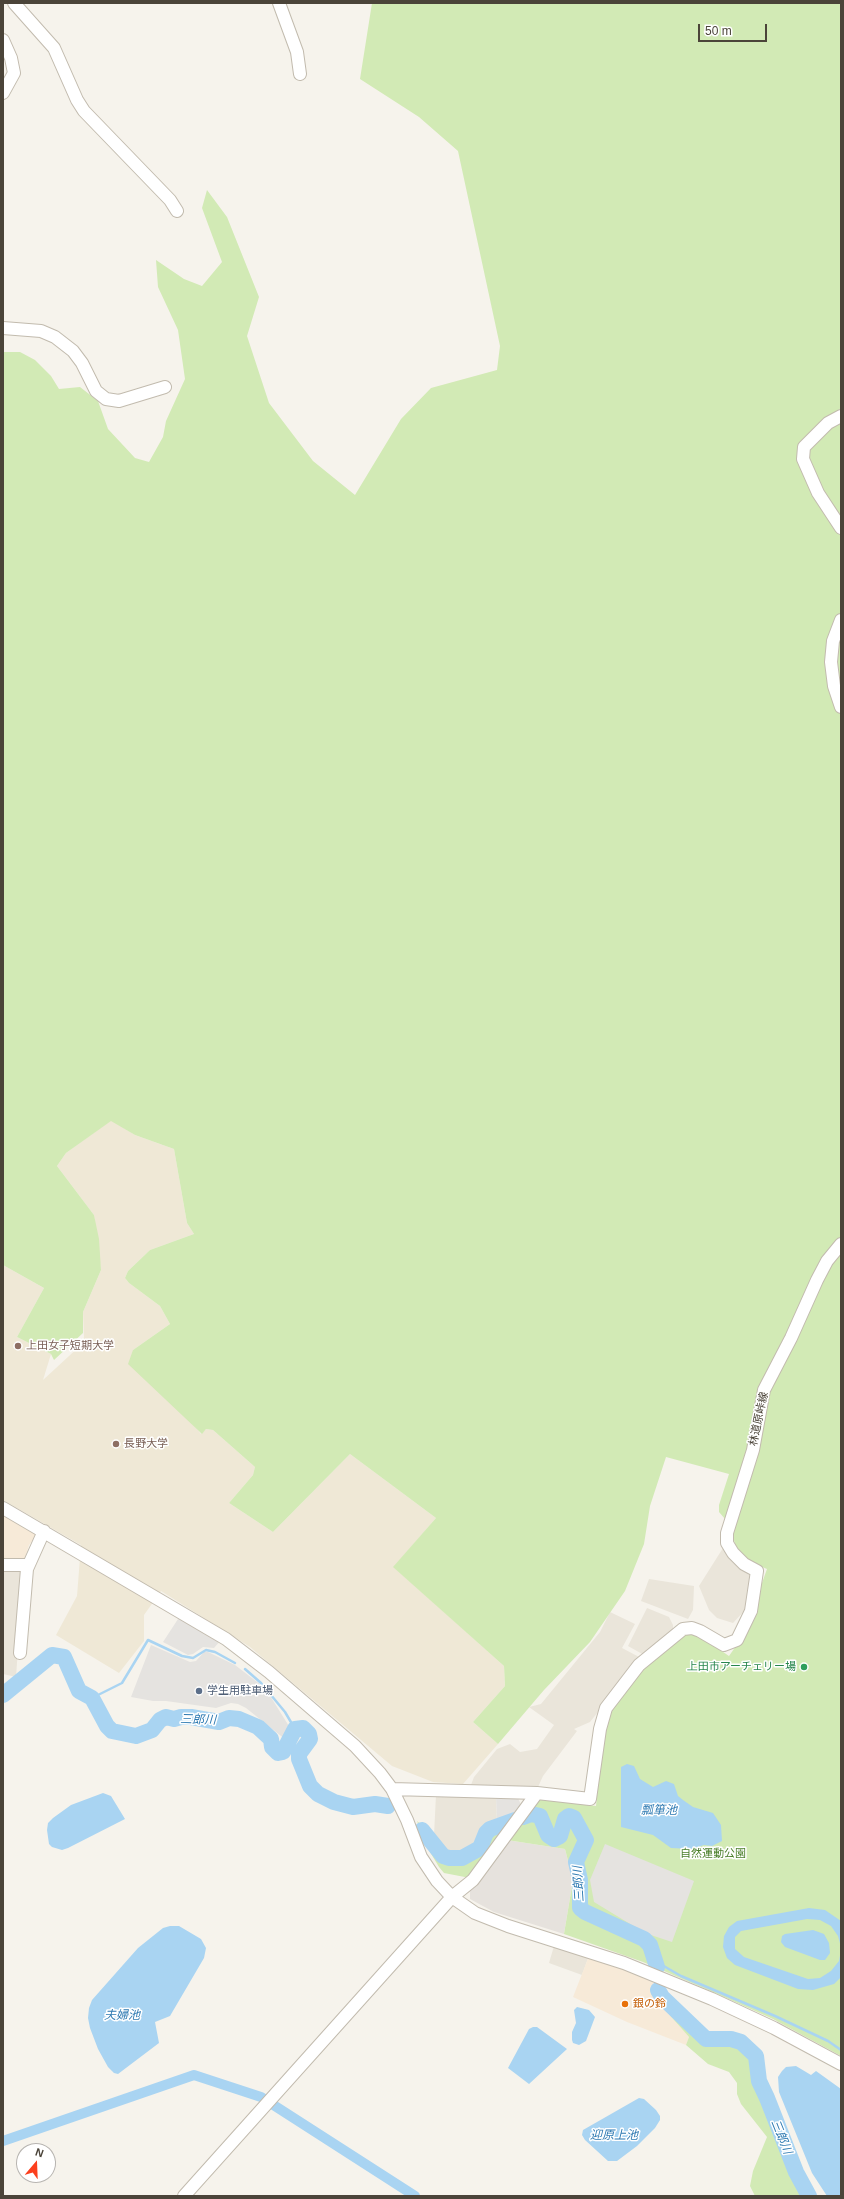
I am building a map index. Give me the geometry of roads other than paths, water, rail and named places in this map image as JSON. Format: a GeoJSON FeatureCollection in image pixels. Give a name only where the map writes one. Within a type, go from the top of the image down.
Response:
{"type":"FeatureCollection","features":[{"type":"Feature","properties":{"kind":"street"},"geometry":{"type":"LineString","coordinates":[[14,3],[54,48],[77,100],[84,111],[170,200],[177,211]]}},
{"type":"Feature","properties":{"kind":"street"},"geometry":{"type":"LineString","coordinates":[[278,3],[297,52],[300,74]]}},
{"type":"Feature","properties":{"kind":"street"},"geometry":{"type":"LineString","coordinates":[[3,40],[11,58],[14,73],[3,93]]}},
{"type":"Feature","properties":{"kind":"street"},"geometry":{"type":"LineString","coordinates":[[3,328],[41,331],[55,337],[73,351],[82,363],[96,390],[106,399],[119,401],[165,387]]}},
{"type":"Feature","properties":{"kind":"street"},"geometry":{"type":"LineString","coordinates":[[841,416],[828,423],[804,447],[803,459],[818,493],[841,528]]}},
{"type":"Feature","properties":{"kind":"street"},"geometry":{"type":"LineString","coordinates":[[841,620],[833,641],[831,662],[834,686],[841,707]]}},
{"type":"Feature","properties":{"kind":"street","name":"林道原峠線"},"geometry":{"type":"LineString","coordinates":[[537,1793],[590,1799],[602,1720],[610,1700],[639,1665],[683,1629],[692,1628],[700,1631],[724,1645],[737,1640],[751,1611],[757,1571],[744,1564],[733,1553],[727,1543],[727,1533],[753,1450],[764,1390],[792,1338],[817,1280],[827,1261],[841,1244]]}},
{"type":"Feature","properties":{"kind":"street"},"geometry":{"type":"LineString","coordinates":[[3,1508],[226,1638],[247,1654],[355,1746],[392,1789],[407,1820],[421,1856],[437,1881],[452,1897],[475,1912],[508,1926],[598,1954],[718,2002],[774,2028],[841,2064]]}},
{"type":"Feature","properties":{"kind":"street"},"geometry":{"type":"LineString","coordinates":[[20,1653],[28,1565],[44,1531]]}},
{"type":"Feature","properties":{"kind":"street"},"geometry":{"type":"LineString","coordinates":[[3,1565],[28,1565]]}},
{"type":"Feature","properties":{"kind":"street"},"geometry":{"type":"LineString","coordinates":[[392,1789],[537,1793]]}},
{"type":"Feature","properties":{"kind":"street"},"geometry":{"type":"LineString","coordinates":[[184,2196],[452,1897],[473,1880],[537,1793]]}},
{"type":"Feature","properties":{"kind":"water","name":"瓢箪池"},"geometry":{"type":"Polygon","coordinates":[[[627,1764],[634,1766],[640,1779],[653,1787],[666,1781],[674,1784],[678,1796],[683,1800],[693,1807],[713,1813],[721,1825],[722,1841],[712,1846],[704,1845],[692,1849],[671,1848],[653,1835],[621,1827],[621,1767],[627,1764]]]}},
{"type":"Feature","properties":{"kind":"water"},"geometry":{"type":"Polygon","coordinates":[[[103,1793],[111,1796],[125,1819],[62,1850],[52,1847],[49,1844],[47,1830],[48,1823],[53,1818],[71,1805],[103,1793]]]}},
{"type":"Feature","properties":{"kind":"water"},"geometry":{"type":"Polygon","coordinates":[[[809,1908],[825,1910],[841,1921],[841,1947],[838,1936],[831,1926],[820,1920],[807,1919],[741,1931],[735,1937],[735,1949],[744,1957],[808,1979],[820,1978],[831,1971],[839,1961],[841,1950],[841,1977],[834,1984],[813,1990],[798,1989],[735,1965],[727,1958],[723,1947],[724,1936],[729,1927],[737,1921],[809,1908]]]}},
{"type":"Feature","properties":{"kind":"water","name":"夫婦池"},"geometry":{"type":"Polygon","coordinates":[[[179,1926],[201,1939],[206,1948],[204,1958],[170,2016],[155,2022],[159,2043],[118,2074],[114,2073],[108,2067],[98,2049],[90,2028],[88,2018],[92,2000],[138,1948],[163,1928],[179,1926]]]}},
{"type":"Feature","properties":{"kind":"water"},"geometry":{"type":"Polygon","coordinates":[[[813,1930],[824,1934],[829,1943],[830,1953],[825,1960],[820,1960],[785,1947],[781,1942],[782,1936],[785,1934],[813,1930]]]}},
{"type":"Feature","properties":{"kind":"water"},"geometry":{"type":"Polygon","coordinates":[[[577,2007],[589,2010],[595,2017],[586,2041],[579,2045],[573,2043],[572,2040],[572,2032],[576,2023],[574,2010],[577,2007]]]}},
{"type":"Feature","properties":{"kind":"water"},"geometry":{"type":"Polygon","coordinates":[[[537,2027],[567,2049],[529,2084],[508,2068],[529,2029],[537,2027]]]}},
{"type":"Feature","properties":{"kind":"water"},"geometry":{"type":"Polygon","coordinates":[[[796,2066],[811,2075],[816,2071],[841,2089],[841,2196],[827,2196],[812,2173],[779,2092],[778,2077],[786,2067],[796,2066]]]}},
{"type":"Feature","properties":{"kind":"water","name":"迎原上池"},"geometry":{"type":"Polygon","coordinates":[[[639,2098],[644,2099],[656,2110],[660,2116],[660,2120],[655,2128],[637,2146],[617,2161],[608,2161],[585,2140],[582,2135],[583,2130],[639,2098]]]}},
{"type":"Feature","properties":{"kind":"waterway"},"geometry":{"type":"LineString","coordinates":[[92,1698],[122,1683],[148,1640],[182,1656],[193,1658],[206,1650],[215,1652],[235,1663]]}},
{"type":"Feature","properties":{"kind":"waterway","name":"三郎川"},"geometry":{"type":"LineString","coordinates":[[3,1695],[52,1655],[64,1657],[79,1691],[92,1698],[107,1726],[112,1731],[136,1736],[152,1730],[160,1720],[166,1717],[174,1719],[191,1717],[219,1722],[229,1718],[239,1719],[258,1727],[271,1739],[272,1747],[278,1753],[283,1752],[295,1729],[303,1728],[309,1734],[310,1739],[299,1754],[299,1759],[310,1786],[318,1794],[334,1802],[353,1807],[375,1804],[388,1806]]}},
{"type":"Feature","properties":{"kind":"waterway"},"geometry":{"type":"LineString","coordinates":[[245,1669],[261,1683],[285,1712],[295,1729]]}},
{"type":"Feature","properties":{"kind":"waterway","name":"三郎川"},"geometry":{"type":"LineString","coordinates":[[523,1817],[531,1814],[540,1816],[548,1835],[554,1839],[560,1836],[565,1819],[569,1816],[574,1818],[586,1840],[576,1862],[580,1880],[580,1908],[585,1912],[644,1939],[650,1945],[657,1967]]}},
{"type":"Feature","properties":{"kind":"waterway","name":"三郎川"},"geometry":{"type":"LineString","coordinates":[[422,1830],[443,1856],[449,1858],[462,1858],[480,1848],[486,1833],[490,1829],[515,1820]]}},
{"type":"Feature","properties":{"kind":"waterway"},"geometry":{"type":"LineString","coordinates":[[655,1961],[681,1976],[775,2016],[828,2041],[841,2050]]}},
{"type":"Feature","properties":{"kind":"waterway","name":"三郎川"},"geometry":{"type":"LineString","coordinates":[[658,1990],[662,1997],[706,2039],[731,2039],[741,2042],[756,2056],[759,2081],[796,2172],[809,2196]]}},
{"type":"Feature","properties":{"kind":"waterway"},"geometry":{"type":"LineString","coordinates":[[3,2141],[194,2075],[261,2097],[415,2196]]}},
{"type":"Feature","properties":{"kind":"place","name":"上田女子短期大学"},"geometry":{"type":"Point","coordinates":[18,1346]}},
{"type":"Feature","properties":{"kind":"place","name":"長野大学"},"geometry":{"type":"Point","coordinates":[116,1444]}},
{"type":"Feature","properties":{"kind":"place","name":"上田市アーチェリー場"},"geometry":{"type":"Point","coordinates":[804,1667]}},
{"type":"Feature","properties":{"kind":"place","name":"学生用駐車場"},"geometry":{"type":"Point","coordinates":[199,1691]}},
{"type":"Feature","properties":{"kind":"place","name":"銀の鈴"},"geometry":{"type":"Point","coordinates":[625,2004]}},
{"type":"Feature","properties":{"kind":"park label","name":"自然運動公園"},"geometry":{"type":"Point","coordinates":[713,1854]}}]}
